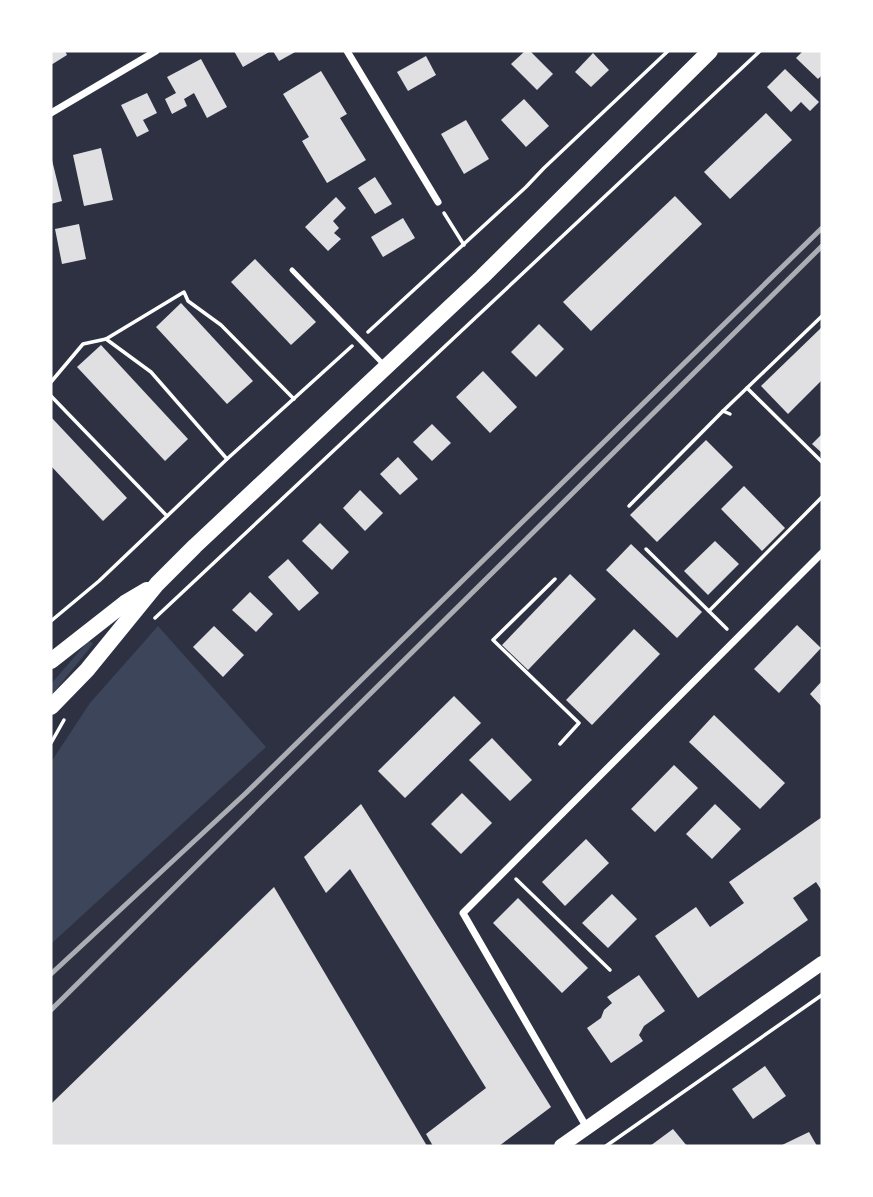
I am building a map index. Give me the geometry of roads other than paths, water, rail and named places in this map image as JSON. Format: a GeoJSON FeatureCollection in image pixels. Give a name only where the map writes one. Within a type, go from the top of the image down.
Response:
{"type":"FeatureCollection","features":[{"type":"Feature","properties":{"kind":"main road"},"geometry":{"type":"LineString","coordinates":[[51,706],[87,670],[157,584],[201,540],[482,277],[710,51]]}},
{"type":"Feature","properties":{"kind":"main road"},"geometry":{"type":"LineString","coordinates":[[51,661],[125,603],[157,584]]}},
{"type":"Feature","properties":{"kind":"main road"},"geometry":{"type":"LineString","coordinates":[[561,1146],[822,963]]}},
{"type":"Feature","properties":{"kind":"street"},"geometry":{"type":"LineString","coordinates":[[51,113],[156,51]]}},
{"type":"Feature","properties":{"kind":"street"},"geometry":{"type":"LineString","coordinates":[[347,51],[438,202]]}},
{"type":"Feature","properties":{"kind":"street"},"geometry":{"type":"LineString","coordinates":[[587,1128],[463,913],[822,553]]}},
{"type":"Feature","properties":{"kind":"lane"},"geometry":{"type":"LineString","coordinates":[[292,270],[386,367]]}},
{"type":"Feature","properties":{"kind":"railway"},"geometry":{"type":"LineString","coordinates":[[51,974],[246,793],[822,228]]}},
{"type":"Feature","properties":{"kind":"railway"},"geometry":{"type":"LineString","coordinates":[[51,1010],[822,246]]}}]}
